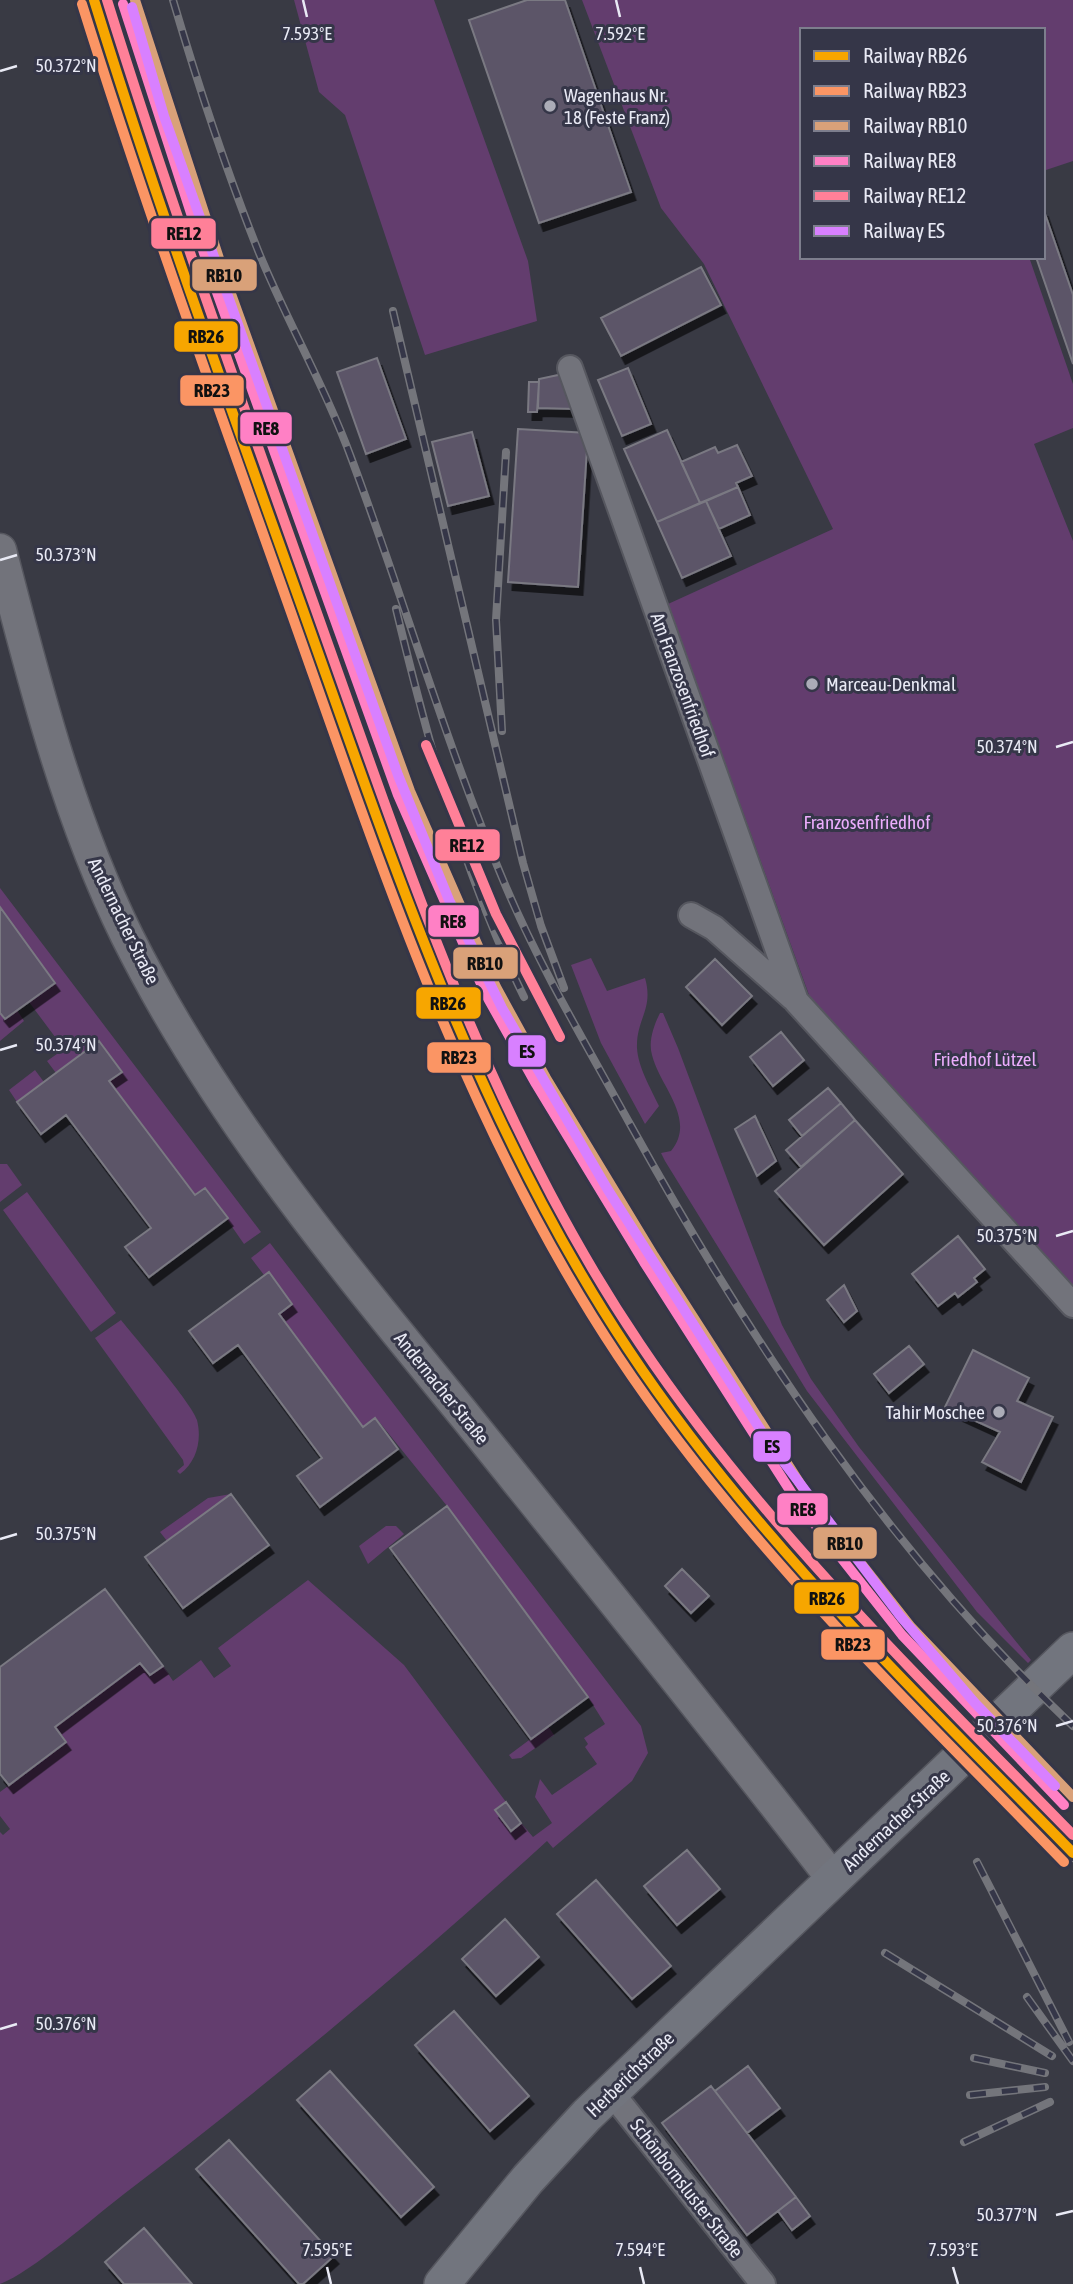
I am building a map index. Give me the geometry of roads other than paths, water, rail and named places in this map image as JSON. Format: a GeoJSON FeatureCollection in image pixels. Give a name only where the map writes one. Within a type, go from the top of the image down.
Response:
{"type":"FeatureCollection","features":[{"type":"Feature","properties":{"kind":"main road","name":"Andernacher Straße"},"geometry":{"type":"LineString","coordinates":[[833,1879],[1073,1650]]}},
{"type":"Feature","properties":{"kind":"main road","name":"Herberichstraße"},"geometry":{"type":"LineString","coordinates":[[442,2284],[528,2179],[611,2092],[833,1879]]}},
{"type":"Feature","properties":{"kind":"street","name":"Am Franzosenfriedhof"},"geometry":{"type":"LineString","coordinates":[[570,368],[796,1001]]}},
{"type":"Feature","properties":{"kind":"street","name":"Andernacher Straße"},"geometry":{"type":"LineString","coordinates":[[0,550],[43,713],[92,857],[128,937],[228,1112],[306,1219],[667,1667],[833,1879]]}},
{"type":"Feature","properties":{"kind":"street","name":"Am Franzosenfriedhof"},"geometry":{"type":"LineString","coordinates":[[691,915],[714,928],[796,1001],[1073,1306]]}},
{"type":"Feature","properties":{"kind":"street","name":"Schönbornsluster Straße"},"geometry":{"type":"LineString","coordinates":[[611,2092],[763,2284]]}},
{"type":"Feature","properties":{"kind":"railway"},"geometry":{"type":"LineString","coordinates":[[173,0],[192,64],[247,222],[270,279],[342,434],[485,835],[506,887],[549,977],[677,1206],[775,1365],[828,1442],[884,1517],[943,1589],[1006,1659],[1073,1726]]}},
{"type":"Feature","properties":{"kind":"railway"},"geometry":{"type":"LineString","coordinates":[[393,311],[523,863],[541,926],[564,988]]}},
{"type":"Feature","properties":{"kind":"railway"},"geometry":{"type":"LineString","coordinates":[[502,731],[496,620],[506,452]]}},
{"type":"Feature","properties":{"kind":"railway"},"geometry":{"type":"LineString","coordinates":[[396,609],[449,807],[482,902],[524,997]]}},
{"type":"Feature","properties":{"kind":"railway"},"geometry":{"type":"LineString","coordinates":[[1050,1829],[1073,1858]]}},
{"type":"Feature","properties":{"kind":"railway"},"geometry":{"type":"LineString","coordinates":[[977,1862],[1069,2042]]}},
{"type":"Feature","properties":{"kind":"railway"},"geometry":{"type":"LineString","coordinates":[[885,1953],[1052,2056]]}},
{"type":"Feature","properties":{"kind":"railway"},"geometry":{"type":"LineString","coordinates":[[1027,1997],[1073,2061]]}},
{"type":"Feature","properties":{"kind":"railway"},"geometry":{"type":"LineString","coordinates":[[974,2058],[1045,2073]]}},
{"type":"Feature","properties":{"kind":"railway"},"geometry":{"type":"LineString","coordinates":[[970,2095],[1045,2087]]}},
{"type":"Feature","properties":{"kind":"railway"},"geometry":{"type":"LineString","coordinates":[[964,2142],[1050,2102]]}},
{"type":"Feature","properties":{"kind":"rail line","name":"RB26"},"geometry":{"type":"LineString","coordinates":[[94,0],[198,315],[375,813],[446,998],[529,1178],[576,1265],[628,1349],[676,1418],[728,1484],[838,1611],[1073,1853]]}},
{"type":"Feature","properties":{"kind":"rail line","name":"RE12"},"geometry":{"type":"LineString","coordinates":[[107,0],[212,316],[389,814],[459,998],[541,1175],[588,1261],[640,1344],[687,1411],[738,1476],[845,1599],[1073,1835]]}},
{"type":"Feature","properties":{"kind":"rail line","name":"RB10"},"geometry":{"type":"LineString","coordinates":[[135,0],[226,280],[410,791],[496,987],[546,1078],[654,1256],[808,1496],[911,1627],[1073,1797]]}},
{"type":"Feature","properties":{"kind":"rail line","name":"RB23"},"geometry":{"type":"LineString","coordinates":[[82,4],[187,319],[364,819],[436,1004],[518,1185],[566,1272],[618,1356],[718,1492],[829,1619],[1064,1862]]}},
{"type":"Feature","properties":{"kind":"rail line","name":"RE8"},"geometry":{"type":"LineString","coordinates":[[123,4],[214,284],[398,795],[485,993],[536,1084],[644,1262],[798,1503],[902,1635],[1064,1805]]}},
{"type":"Feature","properties":{"kind":"rail line","name":"ES"},"geometry":{"type":"LineString","coordinates":[[132,7],[164,116],[398,775],[449,900],[502,1008],[608,1190],[767,1440],[901,1617],[975,1703],[1055,1786]]}},
{"type":"Feature","properties":{"kind":"rail line","name":"RE12"},"geometry":{"type":"LineString","coordinates":[[426,745],[496,914],[560,1037]]}},
{"type":"Feature","properties":{"kind":"place","name":"Wagenhaus Nr. 18 (Feste Franz)"},"geometry":{"type":"Point","coordinates":[550,106]}},
{"type":"Feature","properties":{"kind":"place","name":"Marceau-Denkmal"},"geometry":{"type":"Point","coordinates":[812,684]}},
{"type":"Feature","properties":{"kind":"place","name":"Tahir Moschee"},"geometry":{"type":"Point","coordinates":[999,1412]}},
{"type":"Feature","properties":{"kind":"park label","name":"Franzosenfriedhof"},"geometry":{"type":"Point","coordinates":[867,822]}},
{"type":"Feature","properties":{"kind":"park label","name":"Friedhof Lützel"},"geometry":{"type":"Point","coordinates":[985,1059]}}]}
